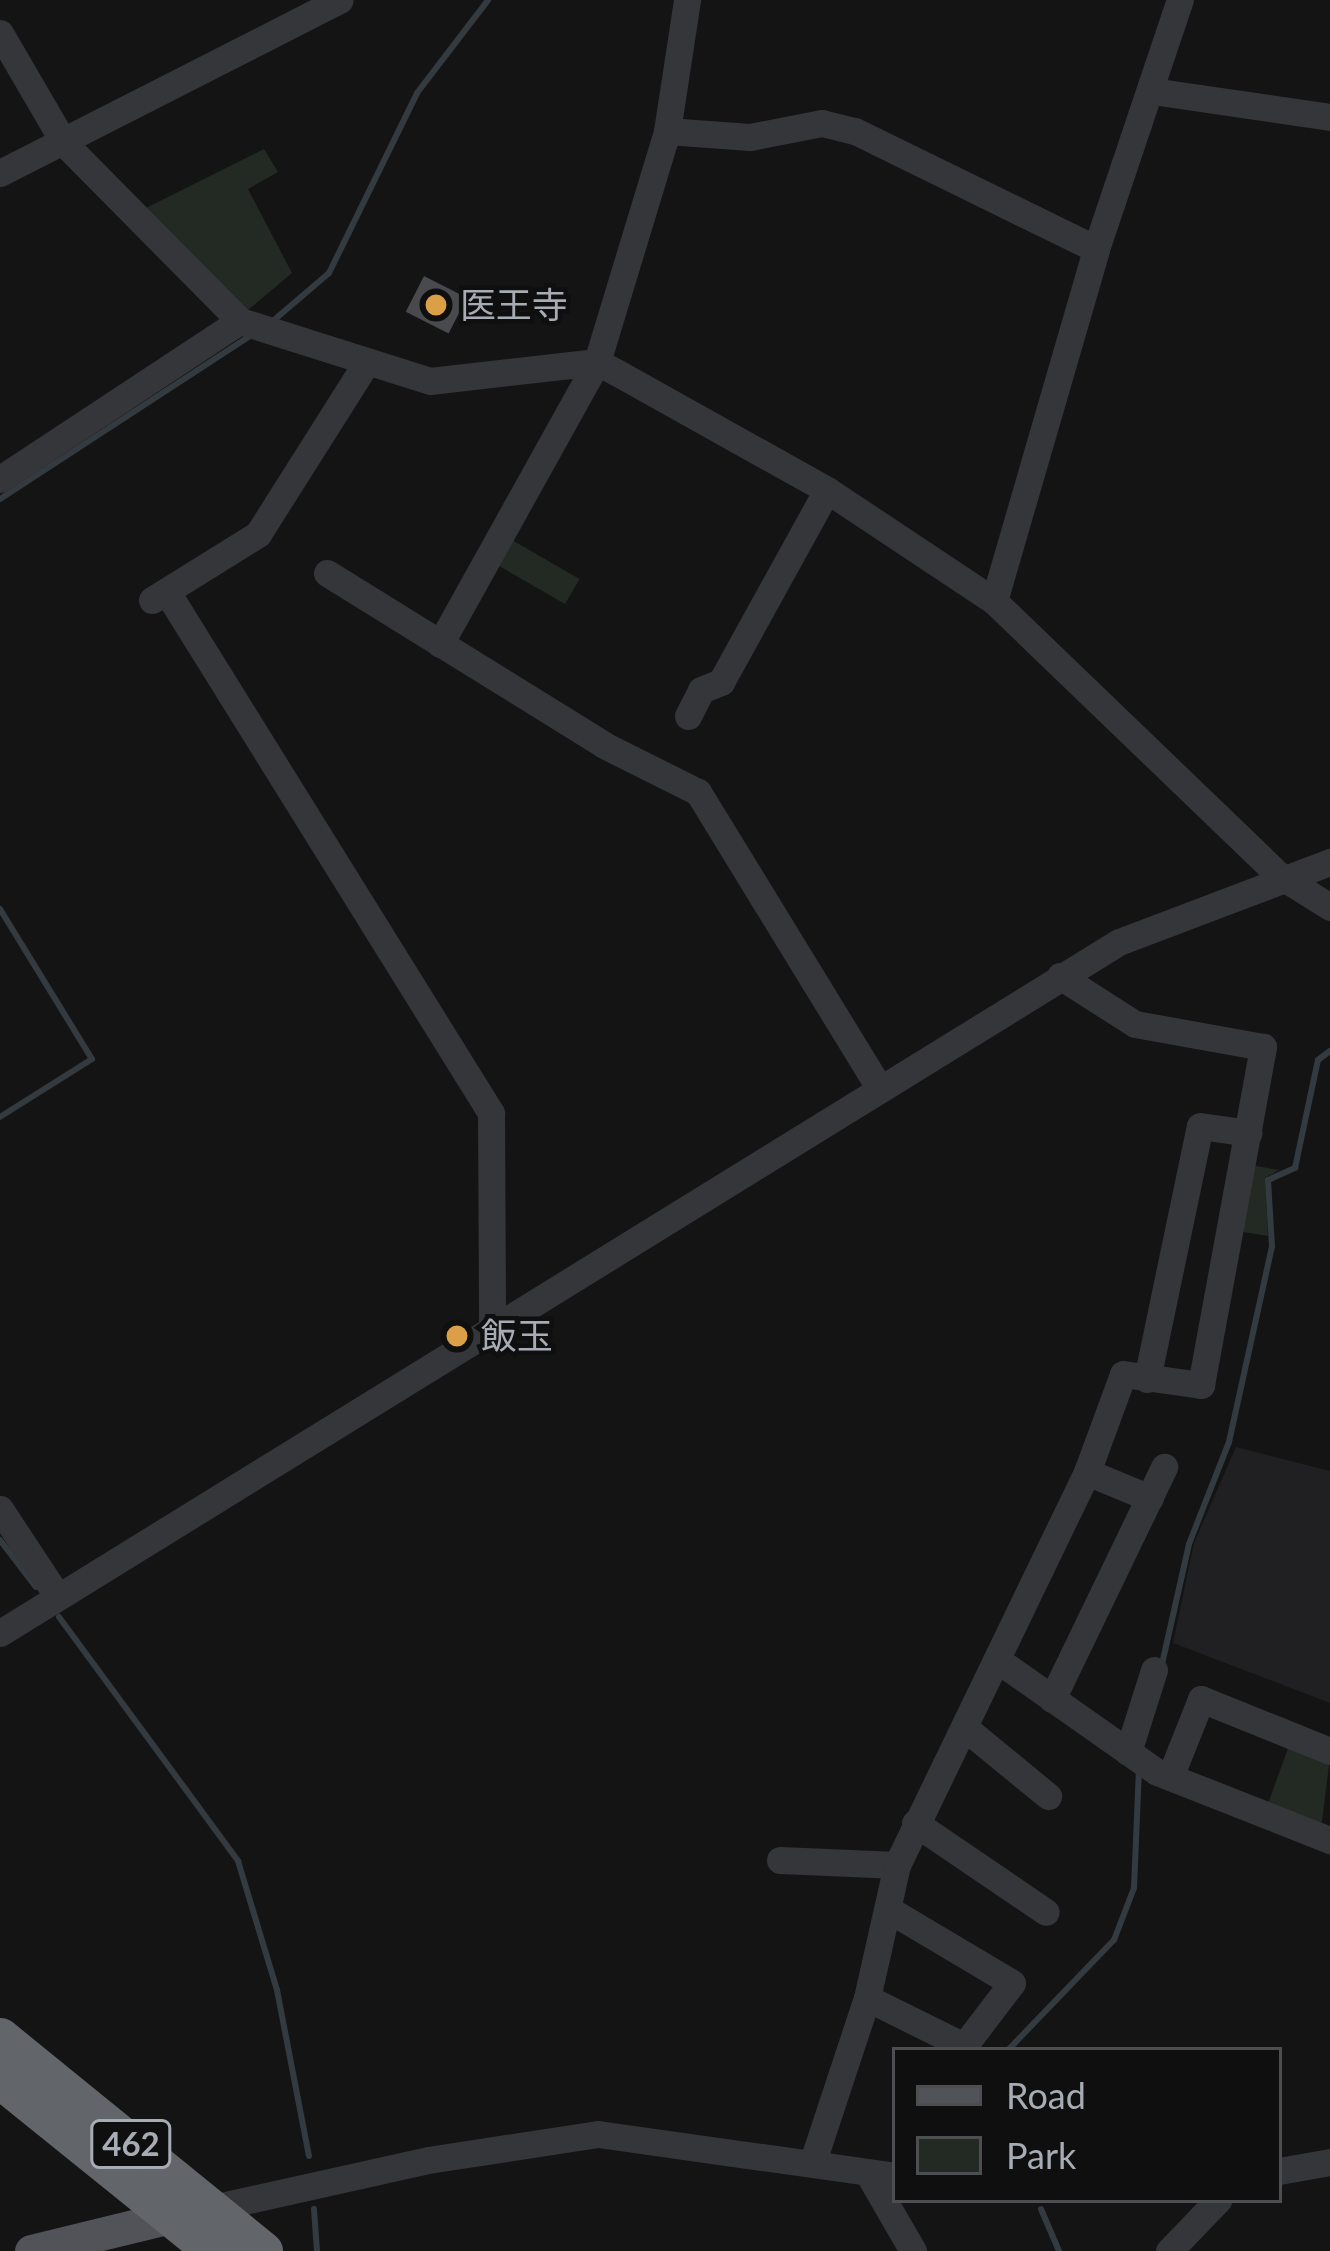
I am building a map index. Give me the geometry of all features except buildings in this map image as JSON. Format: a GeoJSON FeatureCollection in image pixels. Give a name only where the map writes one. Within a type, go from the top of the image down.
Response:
{"type":"FeatureCollection","features":[{"type":"Feature","properties":{"kind":"highway","name":"462"},"geometry":{"type":"LineString","coordinates":[[0,2037],[263,2251]]}},
{"type":"Feature","properties":{"kind":"highway","name":"462"},"geometry":{"type":"LineString","coordinates":[[0,2079],[213,2251]]}},
{"type":"Feature","properties":{"kind":"main road"},"geometry":{"type":"LineString","coordinates":[[32,2251],[212,2208]]}},
{"type":"Feature","properties":{"kind":"street"},"geometry":{"type":"LineString","coordinates":[[0,173],[339,0]]}},
{"type":"Feature","properties":{"kind":"street"},"geometry":{"type":"LineString","coordinates":[[440,644],[597,362],[667,131],[686,0]]}},
{"type":"Feature","properties":{"kind":"street"},"geometry":{"type":"LineString","coordinates":[[994,601],[1096,249],[1180,0]]}},
{"type":"Feature","properties":{"kind":"street"},"geometry":{"type":"LineString","coordinates":[[0,34],[64,142],[240,321],[430,381],[597,362],[827,490],[994,601],[1280,875],[1330,908]]}},
{"type":"Feature","properties":{"kind":"street"},"geometry":{"type":"LineString","coordinates":[[1152,91],[1330,117]]}},
{"type":"Feature","properties":{"kind":"street"},"geometry":{"type":"LineString","coordinates":[[667,131],[750,137],[822,123],[855,131],[1096,249]]}},
{"type":"Feature","properties":{"kind":"street"},"geometry":{"type":"LineString","coordinates":[[0,479],[240,321]]}},
{"type":"Feature","properties":{"kind":"street"},"geometry":{"type":"LineString","coordinates":[[365,364],[258,533],[160,596],[490,1113],[492,1328]]}},
{"type":"Feature","properties":{"kind":"street"},"geometry":{"type":"LineString","coordinates":[[688,716],[701,690],[721,682],[827,490]]}},
{"type":"Feature","properties":{"kind":"street"},"geometry":{"type":"LineString","coordinates":[[326,573],[604,746],[698,792],[880,1089]]}},
{"type":"Feature","properties":{"kind":"street"},"geometry":{"type":"LineString","coordinates":[[0,1633],[1060,976],[1188,910],[1280,875],[1330,862]]}},
{"type":"Feature","properties":{"kind":"street"},"geometry":{"type":"LineString","coordinates":[[813,2161],[867,1998],[891,1911],[897,1865],[1087,1472],[1124,1374],[1201,1384],[1263,1047],[1136,1024],[1060,976]]}},
{"type":"Feature","properties":{"kind":"street"},"geometry":{"type":"LineString","coordinates":[[1148,1378],[1200,1126],[1249,1133]]}},
{"type":"Feature","properties":{"kind":"street"},"geometry":{"type":"LineString","coordinates":[[1052,1699],[1165,1467]]}},
{"type":"Feature","properties":{"kind":"street"},"geometry":{"type":"LineString","coordinates":[[1087,1472],[1150,1498]]}},
{"type":"Feature","properties":{"kind":"street"},"geometry":{"type":"LineString","coordinates":[[0,1509],[58,1597]]}},
{"type":"Feature","properties":{"kind":"street"},"geometry":{"type":"LineString","coordinates":[[999,1661],[1146,1763],[1330,1840]]}},
{"type":"Feature","properties":{"kind":"street"},"geometry":{"type":"LineString","coordinates":[[1146,1763],[1154,1670]]}},
{"type":"Feature","properties":{"kind":"street"},"geometry":{"type":"LineString","coordinates":[[1146,1763],[1201,1699],[1330,1750]]}},
{"type":"Feature","properties":{"kind":"street"},"geometry":{"type":"LineString","coordinates":[[964,1727],[1048,1796]]}},
{"type":"Feature","properties":{"kind":"street"},"geometry":{"type":"LineString","coordinates":[[915,1823],[1046,1912]]}},
{"type":"Feature","properties":{"kind":"street"},"geometry":{"type":"LineString","coordinates":[[780,1860],[897,1865]]}},
{"type":"Feature","properties":{"kind":"street"},"geometry":{"type":"LineString","coordinates":[[867,1998],[964,2046],[1012,1983],[891,1911]]}},
{"type":"Feature","properties":{"kind":"street"},"geometry":{"type":"LineString","coordinates":[[212,2208],[448,2156],[598,2134],[813,2161],[882,2176]]}},
{"type":"Feature","properties":{"kind":"street"},"geometry":{"type":"LineString","coordinates":[[1282,2170],[1330,2162]]}},
{"type":"Feature","properties":{"kind":"street"},"geometry":{"type":"LineString","coordinates":[[894,2203],[914,2251]]}},
{"type":"Feature","properties":{"kind":"street"},"geometry":{"type":"LineString","coordinates":[[1169,2251],[1215,2203]]}},
{"type":"Feature","properties":{"kind":"shaded area"},"geometry":{"type":"Polygon","coordinates":[[[1236,1447],[1330,1471],[1330,1703],[1173,1643],[1194,1543],[1236,1447]]]}},
{"type":"Feature","properties":{"kind":"green space"},"geometry":{"type":"Polygon","coordinates":[[[264,149],[278,172],[248,189],[292,273],[248,310],[234,310],[140,211],[264,149]]]}},
{"type":"Feature","properties":{"kind":"green space"},"geometry":{"type":"Polygon","coordinates":[[[512,540],[580,579],[565,604],[498,565],[512,540]]]}},
{"type":"Feature","properties":{"kind":"green space"},"geometry":{"type":"Polygon","coordinates":[[[1250,1165],[1279,1170],[1265,1178],[1268,1236],[1237,1231],[1250,1165]]]}},
{"type":"Feature","properties":{"kind":"green space"},"geometry":{"type":"Polygon","coordinates":[[[1290,1743],[1330,1758],[1321,1829],[1266,1809],[1290,1743]]]}},
{"type":"Feature","properties":{"kind":"waterway"},"geometry":{"type":"LineString","coordinates":[[274,320],[329,273],[417,93],[488,0]]}},
{"type":"Feature","properties":{"kind":"waterway"},"geometry":{"type":"LineString","coordinates":[[0,499],[253,334]]}},
{"type":"Feature","properties":{"kind":"waterway"},"geometry":{"type":"LineString","coordinates":[[0,909],[92,1059],[0,1117]]}},
{"type":"Feature","properties":{"kind":"waterway"},"geometry":{"type":"LineString","coordinates":[[1162,1664],[1189,1544],[1229,1442],[1272,1246],[1268,1180],[1295,1168],[1318,1060],[1330,1051]]}},
{"type":"Feature","properties":{"kind":"waterway"},"geometry":{"type":"LineString","coordinates":[[0,1540],[36,1587]]}},
{"type":"Feature","properties":{"kind":"waterway"},"geometry":{"type":"LineString","coordinates":[[59,1617],[238,1861],[277,1990],[309,2156]]}},
{"type":"Feature","properties":{"kind":"waterway"},"geometry":{"type":"LineString","coordinates":[[1011,2047],[1114,1940],[1134,1888],[1139,1770]]}},
{"type":"Feature","properties":{"kind":"waterway"},"geometry":{"type":"LineString","coordinates":[[314,2209],[317,2251]]}},
{"type":"Feature","properties":{"kind":"waterway"},"geometry":{"type":"LineString","coordinates":[[1041,2209],[1059,2251]]}},
{"type":"Feature","properties":{"kind":"place","name":"医王寺"},"geometry":{"type":"Point","coordinates":[436,305]}},
{"type":"Feature","properties":{"kind":"place","name":"飯玉"},"geometry":{"type":"Point","coordinates":[457,1336]}}]}
